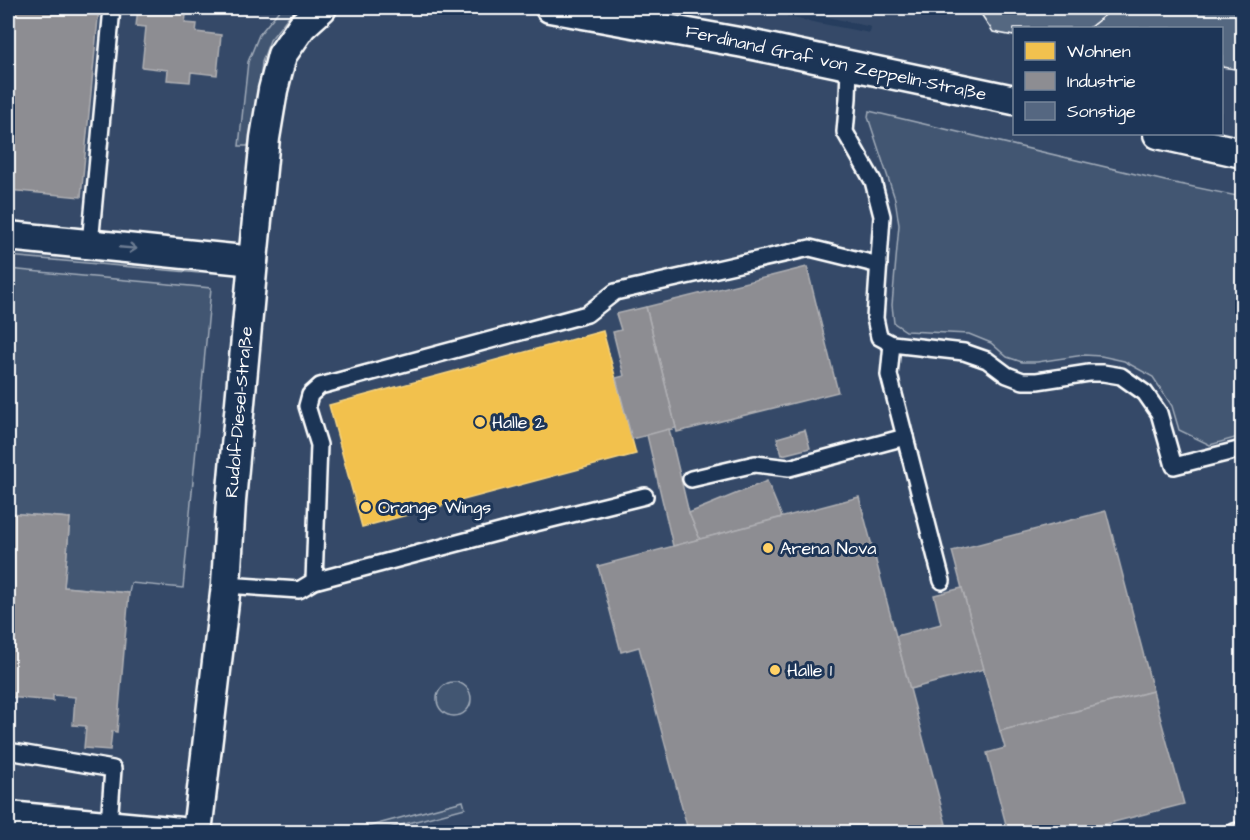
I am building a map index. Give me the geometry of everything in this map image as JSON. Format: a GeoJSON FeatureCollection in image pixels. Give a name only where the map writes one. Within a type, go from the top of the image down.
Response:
{"type":"FeatureCollection","features":[{"type":"Feature","properties":{"kind":"street","name":"Rudolf-Diesel-Straße"},"geometry":{"type":"LineString","coordinates":[[197,832],[226,585],[231,501],[265,138],[273,90],[282,56],[302,26],[322,8]]}},
{"type":"Feature","properties":{"kind":"street","name":"Ferdinand Graf von Zeppelin-Straße"},"geometry":{"type":"LineString","coordinates":[[550,8],[744,43],[1013,100]]}},
{"type":"Feature","properties":{"kind":"street"},"geometry":{"type":"LineString","coordinates":[[1162,135],[1242,153]]}},
{"type":"Feature","properties":{"kind":"street"},"geometry":{"type":"LineString","coordinates":[[8,236],[253,261]]}},
{"type":"Feature","properties":{"kind":"street"},"geometry":{"type":"LineString","coordinates":[[8,816],[181,832]]}},
{"type":"Feature","properties":{"kind":"lane"},"geometry":{"type":"LineString","coordinates":[[90,244],[112,8]]}},
{"type":"Feature","properties":{"kind":"lane"},"geometry":{"type":"LineString","coordinates":[[849,64],[844,132],[873,181],[882,216],[875,318],[879,337],[892,344],[964,352],[987,360],[1007,375],[1023,381],[1089,373],[1121,376],[1145,393],[1159,413],[1174,466],[1242,449]]}},
{"type":"Feature","properties":{"kind":"lane"},"geometry":{"type":"LineString","coordinates":[[314,581],[319,445],[307,406],[310,395],[320,386],[587,314],[615,292],[810,248],[879,265]]}},
{"type":"Feature","properties":{"kind":"lane"},"geometry":{"type":"LineString","coordinates":[[892,344],[889,375],[942,581]]}},
{"type":"Feature","properties":{"kind":"lane"},"geometry":{"type":"LineString","coordinates":[[692,479],[755,464],[789,468],[905,437]]}},
{"type":"Feature","properties":{"kind":"lane"},"geometry":{"type":"LineString","coordinates":[[226,585],[299,590],[314,581],[645,495]]}},
{"type":"Feature","properties":{"kind":"lane"},"geometry":{"type":"LineString","coordinates":[[8,750],[113,769],[109,825]]}},
{"type":"Feature","properties":{"kind":"lane"},"geometry":{"type":"LineString","coordinates":[[1234,832],[1242,830]]}},
{"type":"Feature","properties":{"kind":"shaded area"},"geometry":{"type":"Polygon","coordinates":[[[8,8],[788,8],[787,17],[870,33],[871,27],[789,8],[1242,8],[1242,832],[8,832],[8,8]]]}},
{"type":"Feature","properties":{"kind":"shaded area"},"geometry":{"type":"Polygon","coordinates":[[[281,8],[299,8],[288,17],[270,40],[262,62],[258,108],[248,146],[239,146],[248,62],[259,35],[281,8]]]}},
{"type":"Feature","properties":{"kind":"shaded area"},"geometry":{"type":"Polygon","coordinates":[[[869,111],[1242,197],[1242,436],[1210,445],[1179,430],[1172,406],[1153,377],[1124,361],[1084,355],[1022,362],[1007,357],[991,343],[969,334],[906,331],[894,323],[892,305],[899,225],[895,199],[868,117],[869,111]]]}},
{"type":"Feature","properties":{"kind":"shaded area"},"geometry":{"type":"Polygon","coordinates":[[[8,250],[200,268],[199,273],[8,256],[8,250]]]}},
{"type":"Feature","properties":{"kind":"shaded area"},"geometry":{"type":"Polygon","coordinates":[[[8,269],[211,288],[183,588],[131,583],[129,593],[64,587],[70,518],[8,513],[8,269]]]}},
{"type":"Feature","properties":{"kind":"shaded area"},"geometry":{"type":"Polygon","coordinates":[[[454,682],[466,687],[471,699],[466,711],[454,716],[442,711],[437,699],[442,687],[454,682]]]}},
{"type":"Feature","properties":{"kind":"shaded area"},"geometry":{"type":"Polygon","coordinates":[[[463,801],[465,808],[375,832],[348,832],[463,801]]]}},
{"type":"Feature","properties":{"kind":"building: Wohnen","name":"Halle 2"},"geometry":{"type":"Polygon","coordinates":[[[603,331],[636,454],[362,527],[329,405],[603,331]]]}},
{"type":"Feature","properties":{"kind":"building: Industrie"},"geometry":{"type":"Polygon","coordinates":[[[8,8],[99,8],[81,197],[8,190],[8,8]]]}},
{"type":"Feature","properties":{"kind":"building: Industrie"},"geometry":{"type":"Polygon","coordinates":[[[138,8],[187,8],[185,23],[197,24],[196,32],[221,35],[217,75],[191,72],[190,82],[167,80],[168,70],[142,67],[146,27],[136,26],[138,8]]]}},
{"type":"Feature","properties":{"kind":"building: Industrie"},"geometry":{"type":"Polygon","coordinates":[[[807,267],[838,392],[677,432],[646,307],[807,267]]]}},
{"type":"Feature","properties":{"kind":"building: Industrie"},"geometry":{"type":"Polygon","coordinates":[[[646,307],[676,428],[632,439],[616,378],[624,376],[613,332],[621,330],[616,314],[646,307]]]}},
{"type":"Feature","properties":{"kind":"building: Industrie"},"geometry":{"type":"Polygon","coordinates":[[[669,429],[689,513],[700,539],[673,546],[647,435],[669,429]]]}},
{"type":"Feature","properties":{"kind":"building: Industrie"},"geometry":{"type":"Polygon","coordinates":[[[805,430],[810,448],[782,455],[777,438],[805,430]]]}},
{"type":"Feature","properties":{"kind":"building: Industrie"},"geometry":{"type":"Polygon","coordinates":[[[767,481],[782,517],[700,539],[689,513],[767,481]]]}},
{"type":"Feature","properties":{"kind":"building: Industrie","name":"Halle 1"},"geometry":{"type":"Polygon","coordinates":[[[859,497],[946,824],[914,832],[681,832],[688,830],[639,647],[621,652],[598,566],[859,497]]]}},
{"type":"Feature","properties":{"kind":"building: Industrie"},"geometry":{"type":"Polygon","coordinates":[[[1106,511],[1153,691],[1000,731],[952,551],[1106,511]]]}},
{"type":"Feature","properties":{"kind":"building: Industrie"},"geometry":{"type":"Polygon","coordinates":[[[8,513],[70,518],[64,587],[129,593],[117,732],[112,731],[110,750],[84,748],[86,726],[73,725],[75,697],[53,695],[53,701],[8,697],[8,513]]]}},
{"type":"Feature","properties":{"kind":"building: Industrie"},"geometry":{"type":"Polygon","coordinates":[[[962,588],[984,669],[910,689],[896,636],[941,624],[934,595],[962,588]]]}},
{"type":"Feature","properties":{"kind":"building: Industrie"},"geometry":{"type":"Polygon","coordinates":[[[1153,691],[1184,804],[1075,832],[1008,832],[987,753],[1005,748],[1000,731],[1153,691]]]}},
{"type":"Feature","properties":{"kind":"building: Sonstige"},"geometry":{"type":"Polygon","coordinates":[[[977,8],[1114,8],[1090,27],[1013,27],[1013,36],[993,32],[977,8]]]}},
{"type":"Feature","properties":{"kind":"building: Sonstige"},"geometry":{"type":"Polygon","coordinates":[[[1114,8],[1242,8],[1242,70],[1223,67],[1223,27],[1090,27],[1114,8]]]}},
{"type":"Feature","properties":{"kind":"place","name":"Halle 2"},"geometry":{"type":"Point","coordinates":[480,422]}},
{"type":"Feature","properties":{"kind":"place","name":"Orange Wings"},"geometry":{"type":"Point","coordinates":[366,507]}},
{"type":"Feature","properties":{"kind":"place","name":"Arena Nova"},"geometry":{"type":"Point","coordinates":[768,548]}},
{"type":"Feature","properties":{"kind":"place","name":"Halle 1"},"geometry":{"type":"Point","coordinates":[775,670]}}]}
